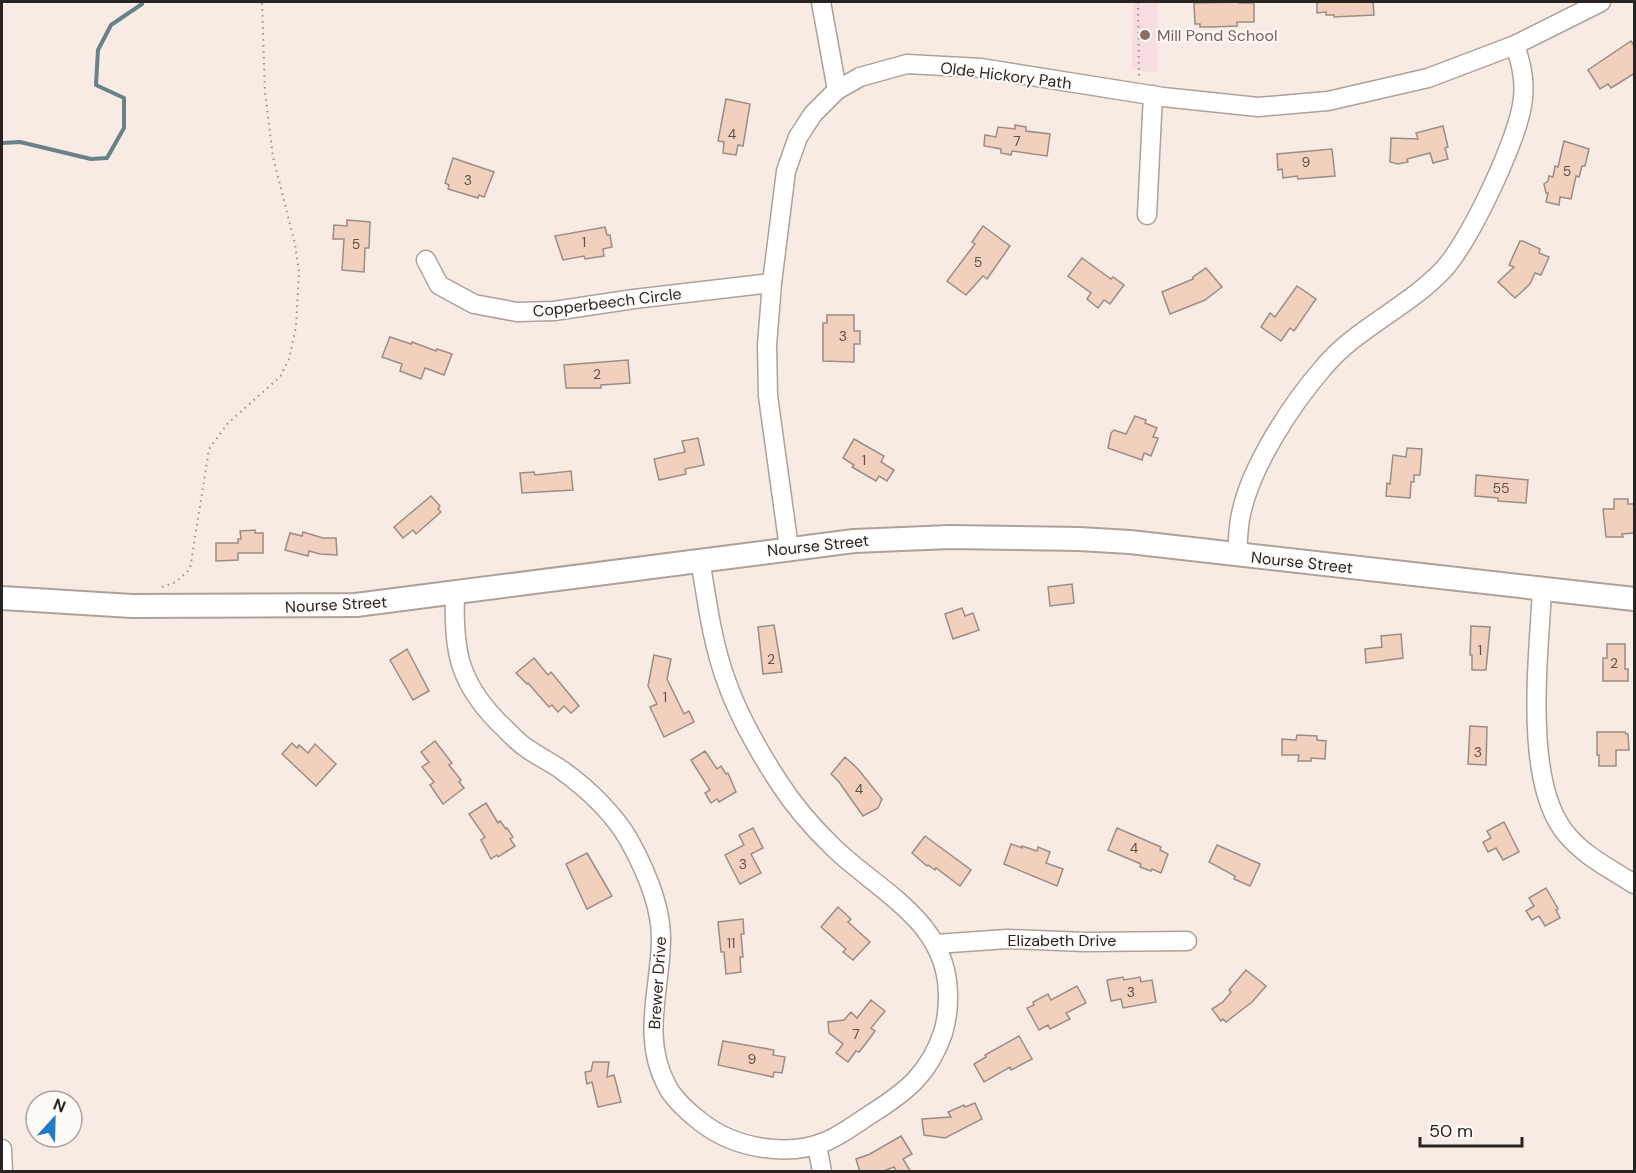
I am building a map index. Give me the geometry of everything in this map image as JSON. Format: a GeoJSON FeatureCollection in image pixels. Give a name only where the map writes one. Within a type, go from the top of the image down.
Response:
{"type":"FeatureCollection","features":[{"type":"Feature","properties":{"kind":"main road","name":"Nourse Street"},"geometry":{"type":"LineString","coordinates":[[2,598],[132,606],[356,605],[454,594],[789,548],[884,538],[974,537],[1108,540],[1635,599]]}},
{"type":"Feature","properties":{"kind":"street"},"geometry":{"type":"LineString","coordinates":[[821,2],[837,90]]}},
{"type":"Feature","properties":{"kind":"street","name":"Olde Hickory Path"},"geometry":{"type":"LineString","coordinates":[[789,548],[768,396],[767,345],[772,283],[786,171],[798,137],[813,114],[837,90],[860,78],[906,64],[981,68],[1147,94],[1258,107],[1328,101],[1428,78],[1515,45],[1600,2]]}},
{"type":"Feature","properties":{"kind":"street"},"geometry":{"type":"LineString","coordinates":[[1237,555],[1240,515],[1248,491],[1263,457],[1296,402],[1324,366],[1352,340],[1422,289],[1443,270],[1457,253],[1477,217],[1516,128],[1523,100],[1523,72],[1515,45]]}},
{"type":"Feature","properties":{"kind":"street"},"geometry":{"type":"LineString","coordinates":[[1147,94],[1147,215]]}},
{"type":"Feature","properties":{"kind":"street","name":"Copperbeech Circle"},"geometry":{"type":"LineString","coordinates":[[426,260],[439,285],[474,304],[517,312],[554,311],[772,283]]}},
{"type":"Feature","properties":{"kind":"street","name":"Brewer Drive"},"geometry":{"type":"LineString","coordinates":[[454,594],[456,643],[461,665],[474,695],[516,740],[563,771],[603,807],[624,832],[640,862],[660,923],[660,960],[652,1027],[658,1066],[666,1085],[673,1096],[691,1114],[728,1139],[775,1149],[803,1148],[817,1145],[853,1127],[905,1092],[922,1073],[943,1032],[948,1004],[946,974],[936,944],[924,927],[901,904],[835,849],[804,817],[779,783],[746,725],[726,682],[714,636],[700,560]]}},
{"type":"Feature","properties":{"kind":"street"},"geometry":{"type":"LineString","coordinates":[[1542,590],[1538,733],[1539,765],[1545,794],[1556,820],[1578,847],[1635,884]]}},
{"type":"Feature","properties":{"kind":"street","name":"Elizabeth Drive"},"geometry":{"type":"LineString","coordinates":[[936,944],[1007,939],[1085,942],[1187,940]]}},
{"type":"Feature","properties":{"kind":"street"},"geometry":{"type":"LineString","coordinates":[[817,1145],[822,1172]]}},
{"type":"Feature","properties":{"kind":"street"},"geometry":{"type":"LineString","coordinates":[[2,1149],[3,1172]]}},
{"type":"Feature","properties":{"kind":"path"},"geometry":{"type":"LineString","coordinates":[[153,588],[176,582],[190,569],[209,449],[228,423],[280,377],[289,359],[296,327],[299,272],[295,244],[273,157],[265,92],[262,2]]}},
{"type":"Feature","properties":{"kind":"path"},"geometry":{"type":"LineString","coordinates":[[1138,2],[1138,53],[1147,94]]}},
{"type":"Feature","properties":{"kind":"shaded area","name":"Mill Pond School"},"geometry":{"type":"Polygon","coordinates":[[[1133,2],[1158,2],[1157,73],[1132,69],[1133,2]]]}},
{"type":"Feature","properties":{"kind":"building"},"geometry":{"type":"Polygon","coordinates":[[[1317,2],[1373,2],[1374,15],[1334,17],[1334,15],[1326,15],[1326,12],[1317,13],[1317,2]]]}},
{"type":"Feature","properties":{"kind":"building"},"geometry":{"type":"Polygon","coordinates":[[[1194,3],[1254,3],[1254,22],[1237,22],[1237,26],[1213,27],[1200,27],[1200,24],[1195,24],[1194,3]]]}},
{"type":"Feature","properties":{"kind":"building"},"geometry":{"type":"Polygon","coordinates":[[[1631,41],[1635,47],[1635,73],[1611,88],[1608,84],[1600,89],[1588,70],[1631,41]]]}},
{"type":"Feature","properties":{"kind":"building"},"geometry":{"type":"Polygon","coordinates":[[[726,99],[750,104],[743,146],[738,145],[736,155],[723,153],[724,142],[718,141],[726,99]]]}},
{"type":"Feature","properties":{"kind":"building"},"geometry":{"type":"Polygon","coordinates":[[[1015,125],[1026,127],[1026,131],[1050,134],[1047,156],[1012,151],[1011,155],[1001,153],[1001,149],[984,146],[985,135],[996,137],[998,127],[1015,129],[1015,125]]]}},
{"type":"Feature","properties":{"kind":"building"},"geometry":{"type":"Polygon","coordinates":[[[1443,126],[1448,159],[1433,163],[1430,153],[1407,159],[1408,162],[1398,164],[1390,162],[1391,138],[1418,139],[1416,133],[1443,126]]]}},
{"type":"Feature","properties":{"kind":"building"},"geometry":{"type":"Polygon","coordinates":[[[1564,141],[1589,149],[1585,166],[1582,166],[1579,177],[1576,176],[1571,199],[1560,197],[1559,205],[1546,202],[1548,193],[1546,193],[1544,184],[1548,181],[1549,176],[1553,177],[1555,166],[1558,167],[1564,141]]]}},
{"type":"Feature","properties":{"kind":"building"},"geometry":{"type":"Polygon","coordinates":[[[1332,149],[1335,176],[1283,178],[1282,169],[1278,170],[1277,154],[1332,149]]]}},
{"type":"Feature","properties":{"kind":"building"},"geometry":{"type":"Polygon","coordinates":[[[453,158],[494,172],[484,197],[479,195],[478,198],[448,189],[449,185],[445,183],[453,158]]]}},
{"type":"Feature","properties":{"kind":"building"},"geometry":{"type":"Polygon","coordinates":[[[347,220],[370,222],[369,248],[365,248],[364,272],[342,270],[344,239],[333,239],[334,225],[347,226],[347,220]]]}},
{"type":"Feature","properties":{"kind":"building"},"geometry":{"type":"Polygon","coordinates":[[[983,226],[1010,246],[987,279],[983,276],[966,295],[947,281],[975,244],[972,242],[983,226]]]}},
{"type":"Feature","properties":{"kind":"building"},"geometry":{"type":"Polygon","coordinates":[[[605,227],[607,235],[610,235],[612,247],[603,249],[604,256],[585,259],[584,256],[563,260],[555,236],[605,227]]]}},
{"type":"Feature","properties":{"kind":"building"},"geometry":{"type":"Polygon","coordinates":[[[1520,241],[1540,249],[1539,253],[1549,257],[1541,275],[1535,273],[1530,284],[1515,298],[1498,282],[1514,267],[1509,265],[1520,241]]]}},
{"type":"Feature","properties":{"kind":"building"},"geometry":{"type":"Polygon","coordinates":[[[1082,258],[1111,279],[1113,277],[1124,285],[1110,304],[1104,300],[1098,308],[1087,299],[1091,293],[1068,276],[1082,258]]]}},
{"type":"Feature","properties":{"kind":"building"},"geometry":{"type":"Polygon","coordinates":[[[1206,268],[1222,287],[1205,300],[1170,314],[1162,292],[1193,279],[1206,268]]]}},
{"type":"Feature","properties":{"kind":"building"},"geometry":{"type":"Polygon","coordinates":[[[1297,286],[1316,299],[1294,331],[1290,328],[1281,341],[1261,327],[1270,313],[1275,317],[1297,286]]]}},
{"type":"Feature","properties":{"kind":"building"},"geometry":{"type":"Polygon","coordinates":[[[827,315],[854,315],[854,331],[860,331],[860,344],[854,344],[854,362],[823,361],[823,323],[827,323],[827,315]]]}},
{"type":"Feature","properties":{"kind":"building"},"geometry":{"type":"Polygon","coordinates":[[[390,337],[452,354],[444,375],[425,368],[421,379],[400,371],[402,364],[382,357],[390,337]]]}},
{"type":"Feature","properties":{"kind":"building"},"geometry":{"type":"Polygon","coordinates":[[[628,360],[630,383],[601,385],[601,388],[566,388],[564,365],[628,360]]]}},
{"type":"Feature","properties":{"kind":"building"},"geometry":{"type":"Polygon","coordinates":[[[1135,416],[1157,428],[1153,437],[1158,438],[1151,456],[1144,453],[1142,460],[1108,448],[1111,433],[1114,430],[1126,434],[1135,416]]]}},
{"type":"Feature","properties":{"kind":"building"},"geometry":{"type":"Polygon","coordinates":[[[698,438],[704,465],[685,469],[686,474],[659,480],[654,459],[685,452],[682,441],[698,438]]]}},
{"type":"Feature","properties":{"kind":"building"},"geometry":{"type":"Polygon","coordinates":[[[854,439],[884,456],[881,462],[894,470],[887,481],[879,476],[876,481],[852,467],[854,465],[843,458],[854,439]]]}},
{"type":"Feature","properties":{"kind":"building"},"geometry":{"type":"Polygon","coordinates":[[[1407,448],[1422,449],[1420,475],[1414,475],[1410,498],[1386,496],[1387,483],[1390,484],[1393,455],[1406,457],[1407,448]]]}},
{"type":"Feature","properties":{"kind":"building"},"geometry":{"type":"Polygon","coordinates":[[[571,471],[573,490],[522,493],[520,473],[534,472],[535,475],[571,471]]]}},
{"type":"Feature","properties":{"kind":"building"},"geometry":{"type":"Polygon","coordinates":[[[1476,475],[1528,480],[1526,503],[1498,501],[1498,498],[1475,496],[1476,475]]]}},
{"type":"Feature","properties":{"kind":"building"},"geometry":{"type":"Polygon","coordinates":[[[431,496],[440,506],[438,509],[441,512],[416,534],[413,530],[403,538],[394,527],[431,496]]]}},
{"type":"Feature","properties":{"kind":"building"},"geometry":{"type":"Polygon","coordinates":[[[1614,499],[1628,499],[1628,504],[1635,504],[1635,533],[1622,534],[1623,537],[1606,537],[1603,509],[1614,509],[1614,499]]]}},
{"type":"Feature","properties":{"kind":"building"},"geometry":{"type":"Polygon","coordinates":[[[255,530],[255,533],[263,533],[263,553],[238,553],[238,560],[216,561],[216,543],[238,543],[238,539],[241,539],[240,531],[255,530]]]}},
{"type":"Feature","properties":{"kind":"building"},"geometry":{"type":"Polygon","coordinates":[[[303,532],[323,538],[336,538],[337,555],[309,551],[308,556],[285,550],[290,533],[302,536],[303,532]]]}},
{"type":"Feature","properties":{"kind":"building"},"geometry":{"type":"Polygon","coordinates":[[[1072,584],[1074,603],[1050,606],[1048,587],[1072,584]]]}},
{"type":"Feature","properties":{"kind":"building"},"geometry":{"type":"Polygon","coordinates":[[[962,608],[965,616],[973,613],[979,630],[953,639],[945,614],[962,608]]]}},
{"type":"Feature","properties":{"kind":"building"},"geometry":{"type":"Polygon","coordinates":[[[774,625],[782,672],[763,674],[758,627],[774,625]]]}},
{"type":"Feature","properties":{"kind":"building"},"geometry":{"type":"Polygon","coordinates":[[[1471,626],[1490,627],[1486,670],[1472,670],[1471,626]]]}},
{"type":"Feature","properties":{"kind":"building"},"geometry":{"type":"Polygon","coordinates":[[[1401,634],[1403,658],[1366,663],[1365,649],[1382,647],[1381,636],[1401,634]]]}},
{"type":"Feature","properties":{"kind":"building"},"geometry":{"type":"Polygon","coordinates":[[[1607,644],[1625,644],[1625,669],[1628,669],[1628,681],[1603,681],[1603,658],[1607,658],[1607,644]]]}},
{"type":"Feature","properties":{"kind":"building"},"geometry":{"type":"Polygon","coordinates":[[[407,649],[429,691],[413,700],[390,660],[407,649]]]}},
{"type":"Feature","properties":{"kind":"building"},"geometry":{"type":"Polygon","coordinates":[[[654,655],[671,659],[667,679],[684,714],[689,711],[694,722],[664,737],[650,707],[657,704],[648,686],[654,655]]]}},
{"type":"Feature","properties":{"kind":"building"},"geometry":{"type":"Polygon","coordinates":[[[534,658],[548,675],[551,672],[579,706],[571,713],[564,706],[558,712],[552,705],[549,707],[516,673],[534,658]]]}},
{"type":"Feature","properties":{"kind":"building"},"geometry":{"type":"Polygon","coordinates":[[[1470,726],[1487,727],[1486,765],[1468,764],[1470,726]]]}},
{"type":"Feature","properties":{"kind":"building"},"geometry":{"type":"Polygon","coordinates":[[[1597,732],[1625,732],[1628,734],[1629,750],[1616,750],[1616,766],[1599,766],[1597,732]]]}},
{"type":"Feature","properties":{"kind":"building"},"geometry":{"type":"Polygon","coordinates":[[[1297,735],[1317,736],[1317,740],[1326,741],[1325,759],[1311,758],[1311,761],[1298,761],[1299,755],[1282,755],[1282,739],[1296,740],[1297,735]]]}},
{"type":"Feature","properties":{"kind":"building"},"geometry":{"type":"Polygon","coordinates":[[[435,741],[452,763],[449,765],[461,780],[459,782],[464,788],[443,804],[430,785],[434,782],[422,767],[429,762],[421,752],[435,741]]]}},
{"type":"Feature","properties":{"kind":"building"},"geometry":{"type":"Polygon","coordinates":[[[292,743],[297,748],[299,745],[308,753],[315,744],[336,764],[316,786],[282,754],[292,743]]]}},
{"type":"Feature","properties":{"kind":"building"},"geometry":{"type":"Polygon","coordinates":[[[705,751],[717,769],[721,766],[726,774],[728,773],[736,792],[719,802],[717,799],[711,803],[705,793],[710,790],[691,760],[705,751]]]}},
{"type":"Feature","properties":{"kind":"building"},"geometry":{"type":"Polygon","coordinates":[[[845,757],[858,769],[882,799],[878,808],[863,816],[831,774],[845,757]]]}},
{"type":"Feature","properties":{"kind":"building"},"geometry":{"type":"Polygon","coordinates":[[[486,803],[498,823],[500,821],[507,828],[513,837],[510,839],[515,846],[491,859],[481,840],[485,837],[469,814],[486,803]]]}},
{"type":"Feature","properties":{"kind":"building"},"geometry":{"type":"Polygon","coordinates":[[[1504,822],[1519,852],[1503,860],[1496,848],[1488,852],[1483,842],[1491,838],[1487,831],[1504,822]]]}},
{"type":"Feature","properties":{"kind":"building"},"geometry":{"type":"Polygon","coordinates":[[[753,828],[763,848],[751,854],[761,873],[740,884],[725,855],[744,845],[739,835],[753,828]]]}},
{"type":"Feature","properties":{"kind":"building"},"geometry":{"type":"Polygon","coordinates":[[[1117,828],[1161,847],[1160,850],[1168,854],[1161,873],[1140,867],[1141,864],[1108,850],[1117,828]]]}},
{"type":"Feature","properties":{"kind":"building"},"geometry":{"type":"Polygon","coordinates":[[[925,836],[971,870],[960,886],[936,868],[935,870],[927,866],[912,853],[925,836]]]}},
{"type":"Feature","properties":{"kind":"building"},"geometry":{"type":"Polygon","coordinates":[[[1011,844],[1037,851],[1038,847],[1050,852],[1046,863],[1063,869],[1057,886],[1004,864],[1011,844]]]}},
{"type":"Feature","properties":{"kind":"building"},"geometry":{"type":"Polygon","coordinates":[[[1217,845],[1260,864],[1250,886],[1234,879],[1235,876],[1209,862],[1217,845]]]}},
{"type":"Feature","properties":{"kind":"building"},"geometry":{"type":"Polygon","coordinates":[[[587,853],[612,896],[587,909],[566,864],[587,853]]]}},
{"type":"Feature","properties":{"kind":"building"},"geometry":{"type":"Polygon","coordinates":[[[1546,888],[1558,909],[1556,910],[1560,918],[1545,926],[1539,916],[1532,920],[1526,911],[1534,906],[1529,898],[1546,888]]]}},
{"type":"Feature","properties":{"kind":"building"},"geometry":{"type":"Polygon","coordinates":[[[838,907],[851,919],[848,922],[870,942],[853,960],[843,952],[846,949],[821,927],[838,907]]]}},
{"type":"Feature","properties":{"kind":"building"},"geometry":{"type":"Polygon","coordinates":[[[743,919],[741,972],[726,974],[718,922],[743,919]]]}},
{"type":"Feature","properties":{"kind":"building"},"geometry":{"type":"Polygon","coordinates":[[[1246,970],[1266,986],[1252,1002],[1226,1022],[1223,1019],[1221,1021],[1212,1009],[1223,1002],[1231,992],[1229,990],[1246,970]]]}},
{"type":"Feature","properties":{"kind":"building"},"geometry":{"type":"Polygon","coordinates":[[[1123,977],[1124,980],[1140,977],[1141,982],[1152,980],[1156,1002],[1123,1008],[1121,999],[1111,1001],[1107,980],[1123,977]]]}},
{"type":"Feature","properties":{"kind":"building"},"geometry":{"type":"Polygon","coordinates":[[[1077,986],[1086,1003],[1066,1013],[1070,1019],[1050,1029],[1048,1025],[1039,1030],[1027,1008],[1048,994],[1051,1000],[1077,986]]]}},
{"type":"Feature","properties":{"kind":"building"},"geometry":{"type":"Polygon","coordinates":[[[871,1000],[885,1011],[871,1028],[875,1031],[870,1038],[848,1062],[836,1053],[843,1044],[829,1033],[828,1022],[844,1020],[851,1012],[857,1018],[871,1000]]]}},
{"type":"Feature","properties":{"kind":"building"},"geometry":{"type":"Polygon","coordinates":[[[1019,1036],[1032,1059],[1011,1070],[1010,1067],[984,1082],[974,1064],[986,1057],[985,1055],[1019,1036]]]}},
{"type":"Feature","properties":{"kind":"building"},"geometry":{"type":"Polygon","coordinates":[[[723,1041],[774,1050],[773,1055],[785,1057],[782,1073],[774,1072],[773,1077],[718,1065],[723,1041]]]}},
{"type":"Feature","properties":{"kind":"building"},"geometry":{"type":"Polygon","coordinates":[[[593,1062],[609,1062],[607,1077],[614,1075],[621,1102],[598,1107],[592,1082],[587,1084],[585,1072],[591,1071],[593,1062]]]}},
{"type":"Feature","properties":{"kind":"building"},"geometry":{"type":"Polygon","coordinates":[[[975,1103],[982,1119],[945,1138],[924,1135],[922,1119],[951,1117],[948,1112],[975,1103]]]}},
{"type":"Feature","properties":{"kind":"building"},"geometry":{"type":"Polygon","coordinates":[[[901,1136],[912,1154],[903,1159],[911,1172],[897,1172],[894,1167],[881,1172],[860,1172],[856,1159],[870,1154],[901,1136]]]}},
{"type":"Feature","properties":{"kind":"waterway"},"geometry":{"type":"LineString","coordinates":[[2,143],[20,142],[91,159],[107,158],[124,128],[124,98],[96,85],[98,50],[111,25],[142,4],[141,2]]}},
{"type":"Feature","properties":{"kind":"place","name":"Mill Pond School"},"geometry":{"type":"Point","coordinates":[1145,35]}}]}
